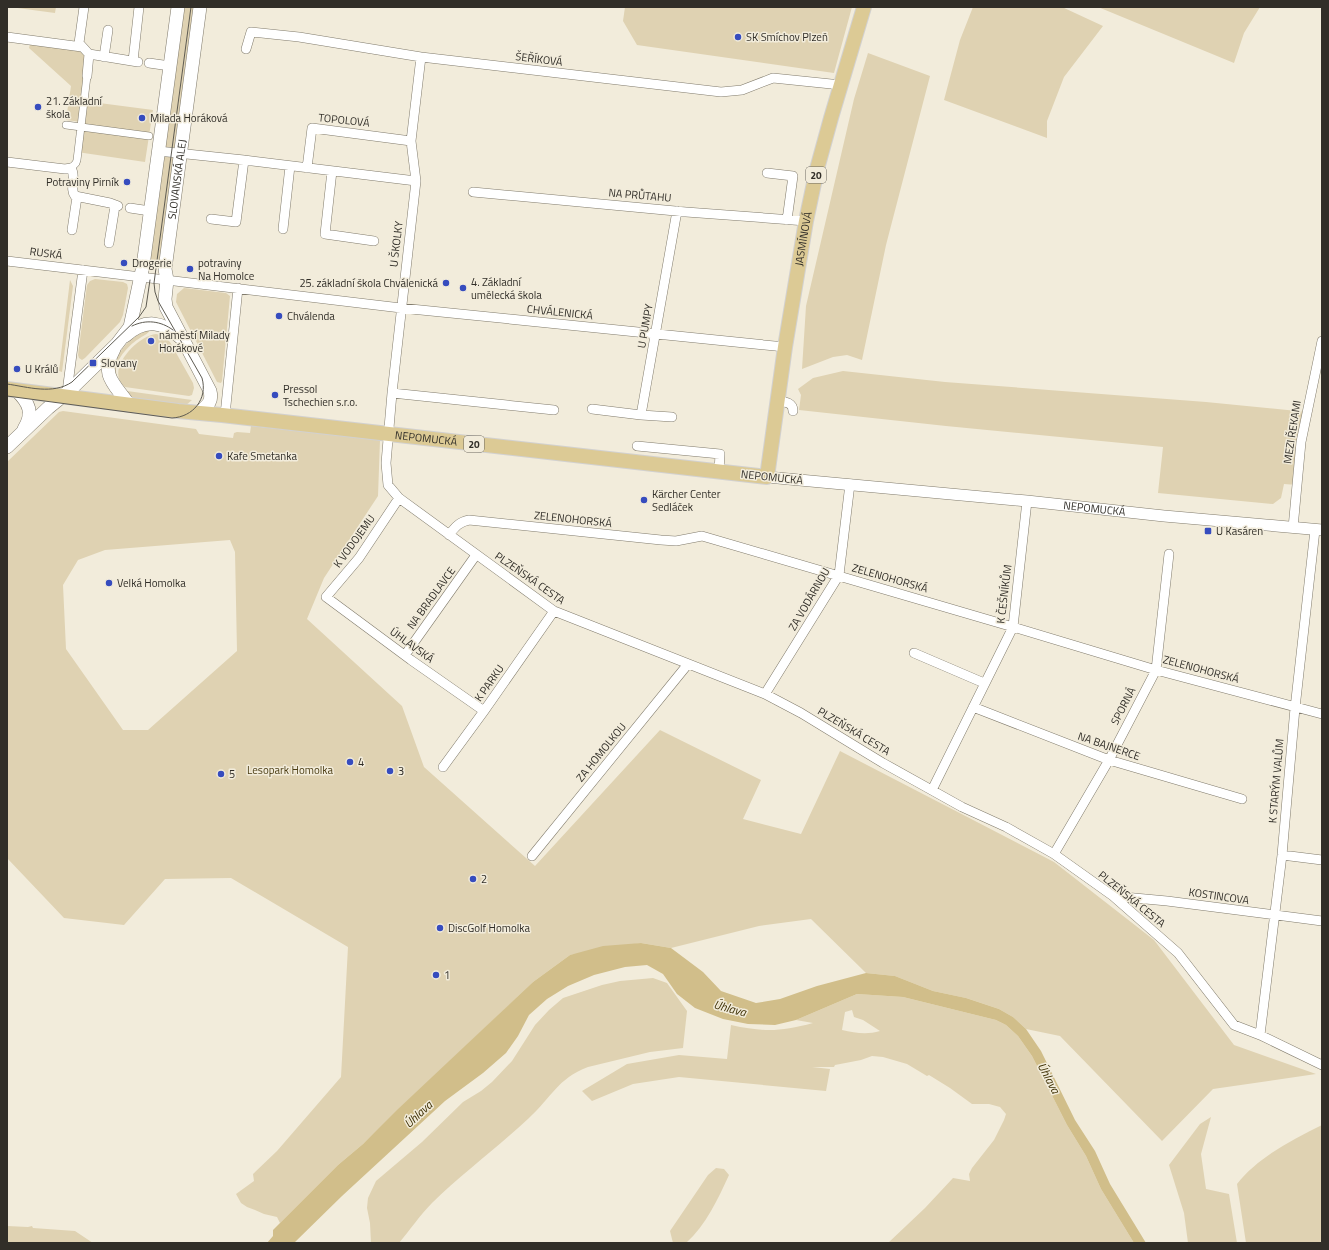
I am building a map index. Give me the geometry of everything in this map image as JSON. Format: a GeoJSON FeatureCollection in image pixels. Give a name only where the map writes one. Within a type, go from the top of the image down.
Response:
{"type":"FeatureCollection","features":[{"type":"Feature","properties":{"kind":"main road","name":"SLOVANSKÁ ALEJ"},"geometry":{"type":"LineString","coordinates":[[141,277],[178,7]]}},
{"type":"Feature","properties":{"kind":"main road","name":"SLOVANSKÁ ALEJ"},"geometry":{"type":"LineString","coordinates":[[167,280],[165,269],[200,7]]}},
{"type":"Feature","properties":{"kind":"main road","name":"JASMÍNOVÁ"},"geometry":{"type":"LineString","coordinates":[[767,477],[785,347],[806,221],[817,169],[864,7]]}},
{"type":"Feature","properties":{"kind":"main road"},"geometry":{"type":"LineString","coordinates":[[129,405],[117,391],[110,378],[108,367],[110,358],[130,327],[141,277]]}},
{"type":"Feature","properties":{"kind":"main road"},"geometry":{"type":"LineString","coordinates":[[167,280],[165,303],[210,391],[214,407],[218,412],[224,415]]}},
{"type":"Feature","properties":{"kind":"main road"},"geometry":{"type":"LineString","coordinates":[[7,447],[138,326],[152,323],[162,325],[170,329],[186,343]]}},
{"type":"Feature","properties":{"kind":"main road"},"geometry":{"type":"LineString","coordinates":[[12,390],[26,401],[30,412],[27,425],[20,435]]}},
{"type":"Feature","properties":{"kind":"main road","name":"20"},"geometry":{"type":"LineString","coordinates":[[12,390],[64,394],[129,405],[224,415]]}},
{"type":"Feature","properties":{"kind":"main road"},"geometry":{"type":"LineString","coordinates":[[199,413],[208,405],[211,397]]}},
{"type":"Feature","properties":{"kind":"main road","name":"NEPOMUCKÁ"},"geometry":{"type":"LineString","coordinates":[[224,415],[767,477]]}},
{"type":"Feature","properties":{"kind":"street"},"geometry":{"type":"LineString","coordinates":[[81,45],[84,7]]}},
{"type":"Feature","properties":{"kind":"street"},"geometry":{"type":"LineString","coordinates":[[7,37],[81,45],[89,54],[135,61],[139,7]]}},
{"type":"Feature","properties":{"kind":"street"},"geometry":{"type":"LineString","coordinates":[[104,57],[108,30]]}},
{"type":"Feature","properties":{"kind":"street","name":"ŠEŘÍKOVÁ"},"geometry":{"type":"LineString","coordinates":[[246,49],[251,32],[299,37],[421,57],[722,92],[742,90],[773,78],[841,85]]}},
{"type":"Feature","properties":{"kind":"street"},"geometry":{"type":"LineString","coordinates":[[7,162],[65,169],[71,168],[76,163],[89,54]]}},
{"type":"Feature","properties":{"kind":"street","name":"U ŠKOLKY"},"geometry":{"type":"LineString","coordinates":[[388,434],[416,181],[411,141],[421,57]]}},
{"type":"Feature","properties":{"kind":"street"},"geometry":{"type":"LineString","coordinates":[[149,63],[170,66]]}},
{"type":"Feature","properties":{"kind":"street"},"geometry":{"type":"LineString","coordinates":[[66,125],[149,136]]}},
{"type":"Feature","properties":{"kind":"street","name":"TOPOLOVÁ"},"geometry":{"type":"LineString","coordinates":[[307,168],[312,128],[411,141]]}},
{"type":"Feature","properties":{"kind":"street"},"geometry":{"type":"LineString","coordinates":[[158,151],[416,181]]}},
{"type":"Feature","properties":{"kind":"street"},"geometry":{"type":"LineString","coordinates":[[211,219],[236,222],[244,160]]}},
{"type":"Feature","properties":{"kind":"street"},"geometry":{"type":"LineString","coordinates":[[283,229],[290,166]]}},
{"type":"Feature","properties":{"kind":"street"},"geometry":{"type":"LineString","coordinates":[[71,168],[74,172],[74,195],[77,197],[110,203],[116,206],[109,243]]}},
{"type":"Feature","properties":{"kind":"street"},"geometry":{"type":"LineString","coordinates":[[332,171],[325,234],[374,241]]}},
{"type":"Feature","properties":{"kind":"street"},"geometry":{"type":"LineString","coordinates":[[766,173],[793,176],[787,220]]}},
{"type":"Feature","properties":{"kind":"street","name":"NA PRŮTAHU"},"geometry":{"type":"LineString","coordinates":[[473,192],[677,211],[806,221]]}},
{"type":"Feature","properties":{"kind":"street"},"geometry":{"type":"LineString","coordinates":[[72,230],[77,197]]}},
{"type":"Feature","properties":{"kind":"street"},"geometry":{"type":"LineString","coordinates":[[130,208],[150,211]]}},
{"type":"Feature","properties":{"kind":"street","name":"U PUMPY"},"geometry":{"type":"LineString","coordinates":[[641,415],[677,211]]}},
{"type":"Feature","properties":{"kind":"street","name":"RUSKÁ"},"geometry":{"type":"LineString","coordinates":[[7,261],[83,270]]}},
{"type":"Feature","properties":{"kind":"street"},"geometry":{"type":"LineString","coordinates":[[64,394],[83,270],[238,288],[224,415]]}},
{"type":"Feature","properties":{"kind":"street","name":"CHVÁLENICKÁ"},"geometry":{"type":"LineString","coordinates":[[238,288],[401,308],[785,347]]}},
{"type":"Feature","properties":{"kind":"street","name":"MEZI ŘEKAMI"},"geometry":{"type":"LineString","coordinates":[[1292,528],[1301,442],[1322,341]]}},
{"type":"Feature","properties":{"kind":"street"},"geometry":{"type":"LineString","coordinates":[[392,393],[554,410]]}},
{"type":"Feature","properties":{"kind":"street"},"geometry":{"type":"LineString","coordinates":[[777,401],[791,404],[794,411]]}},
{"type":"Feature","properties":{"kind":"street"},"geometry":{"type":"LineString","coordinates":[[592,409],[672,417]]}},
{"type":"Feature","properties":{"kind":"street","name":"PLZEŇSKÁ CESTA"},"geometry":{"type":"LineString","coordinates":[[388,434],[386,463],[388,485],[399,498],[554,611],[765,694],[962,807],[1006,827],[1054,854],[1113,896],[1178,953],[1234,1025],[1260,1035],[1322,1065]]}},
{"type":"Feature","properties":{"kind":"street"},"geometry":{"type":"LineString","coordinates":[[637,446],[720,454],[718,471]]}},
{"type":"Feature","properties":{"kind":"street","name":"NEPOMUCKÁ"},"geometry":{"type":"LineString","coordinates":[[767,477],[1318,530]]}},
{"type":"Feature","properties":{"kind":"street","name":"ZA VODÁRNOU"},"geometry":{"type":"LineString","coordinates":[[765,694],[839,576],[850,484]]}},
{"type":"Feature","properties":{"kind":"street","name":"K VODOJEMU"},"geometry":{"type":"LineString","coordinates":[[326,597],[359,558],[399,498]]}},
{"type":"Feature","properties":{"kind":"street","name":"K ČEŠNÍKŮM"},"geometry":{"type":"LineString","coordinates":[[932,790],[1013,627],[1027,501]]}},
{"type":"Feature","properties":{"kind":"street","name":"ZELENOHORSKÁ"},"geometry":{"type":"LineString","coordinates":[[449,535],[456,526],[469,520],[661,540],[676,541],[702,536],[1156,670],[1322,714]]}},
{"type":"Feature","properties":{"kind":"street","name":"K STARÝM VALŮM"},"geometry":{"type":"LineString","coordinates":[[1260,1035],[1282,855],[1295,708],[1318,530]]}},
{"type":"Feature","properties":{"kind":"street","name":"SPORNÁ"},"geometry":{"type":"LineString","coordinates":[[1054,854],[1109,760],[1156,670],[1169,554]]}},
{"type":"Feature","properties":{"kind":"street","name":"NA BRADLAVCE"},"geometry":{"type":"LineString","coordinates":[[405,655],[476,555]]}},
{"type":"Feature","properties":{"kind":"street","name":"ÚHLAVSKÁ"},"geometry":{"type":"LineString","coordinates":[[326,597],[484,711]]}},
{"type":"Feature","properties":{"kind":"street","name":"K PARKU"},"geometry":{"type":"LineString","coordinates":[[443,767],[554,611]]}},
{"type":"Feature","properties":{"kind":"street"},"geometry":{"type":"LineString","coordinates":[[914,653],[984,683]]}},
{"type":"Feature","properties":{"kind":"street","name":"ZA HOMOLKOU"},"geometry":{"type":"LineString","coordinates":[[532,856],[688,664]]}},
{"type":"Feature","properties":{"kind":"street","name":"NA BAJNERCE"},"geometry":{"type":"LineString","coordinates":[[973,708],[1109,760],[1242,798]]}},
{"type":"Feature","properties":{"kind":"street"},"geometry":{"type":"LineString","coordinates":[[1282,855],[1322,860]]}},
{"type":"Feature","properties":{"kind":"street","name":"KOSTINCOVA"},"geometry":{"type":"LineString","coordinates":[[1113,896],[1167,901],[1322,921]]}},
{"type":"Feature","properties":{"kind":"green space"},"geometry":{"type":"Polygon","coordinates":[[[10,7],[56,7],[55,13],[10,7]]]}},
{"type":"Feature","properties":{"kind":"green space"},"geometry":{"type":"Polygon","coordinates":[[[180,7],[196,7],[176,147],[171,148],[165,147],[180,7]]]}},
{"type":"Feature","properties":{"kind":"green space","name":"SK Smíchov Plzeň"},"geometry":{"type":"Polygon","coordinates":[[[625,7],[852,7],[834,73],[637,45],[623,21],[625,7]]]}},
{"type":"Feature","properties":{"kind":"green space"},"geometry":{"type":"Polygon","coordinates":[[[973,7],[1062,7],[1103,26],[1064,77],[1047,121],[1047,138],[944,100],[960,40],[973,7]]]}},
{"type":"Feature","properties":{"kind":"green space"},"geometry":{"type":"Polygon","coordinates":[[[1098,7],[1260,7],[1244,33],[1234,63],[1098,7]]]}},
{"type":"Feature","properties":{"kind":"green space"},"geometry":{"type":"Polygon","coordinates":[[[31,40],[82,47],[89,54],[84,101],[153,110],[145,162],[77,152],[81,122],[66,120],[71,86],[29,48],[31,40]]]}},
{"type":"Feature","properties":{"kind":"green space"},"geometry":{"type":"Polygon","coordinates":[[[868,53],[930,76],[886,245],[862,360],[847,355],[833,357],[802,369],[806,306],[854,99],[868,53]]]}},
{"type":"Feature","properties":{"kind":"green space"},"geometry":{"type":"Polygon","coordinates":[[[167,156],[174,159],[163,267],[145,265],[163,157],[167,156]]]}},
{"type":"Feature","properties":{"kind":"green space"},"geometry":{"type":"Polygon","coordinates":[[[95,279],[123,282],[127,284],[128,288],[123,315],[120,322],[82,360],[78,355],[87,285],[90,281],[95,279]]]}},
{"type":"Feature","properties":{"kind":"green space"},"geometry":{"type":"Polygon","coordinates":[[[70,280],[73,286],[62,372],[59,371],[70,280]]]}},
{"type":"Feature","properties":{"kind":"green space"},"geometry":{"type":"Polygon","coordinates":[[[184,288],[226,293],[230,296],[221,383],[217,382],[176,302],[177,294],[184,288]]]}},
{"type":"Feature","properties":{"kind":"green space"},"geometry":{"type":"Polygon","coordinates":[[[150,330],[147,334],[132,344],[118,361],[116,371],[119,383],[115,378],[115,362],[117,357],[129,342],[139,334],[150,330]]]}},
{"type":"Feature","properties":{"kind":"green space"},"geometry":{"type":"Polygon","coordinates":[[[156,334],[164,336],[170,342],[193,383],[194,388],[192,395],[189,396],[125,387],[120,380],[118,372],[126,355],[132,347],[148,336],[156,334]]]}},
{"type":"Feature","properties":{"kind":"green space"},"geometry":{"type":"Polygon","coordinates":[[[843,371],[945,382],[1206,402],[1307,412],[1297,485],[1284,484],[1281,498],[1273,504],[1158,493],[1163,447],[799,410],[801,395],[798,389],[813,378],[843,371]]]}},
{"type":"Feature","properties":{"kind":"green space"},"geometry":{"type":"Polygon","coordinates":[[[120,390],[192,400],[185,406],[129,398],[120,390]]]}},
{"type":"Feature","properties":{"kind":"green space","name":"Lesopark Homolka"},"geometry":{"type":"Polygon","coordinates":[[[63,411],[196,429],[199,434],[233,438],[234,433],[237,432],[250,433],[251,426],[380,440],[378,496],[324,578],[307,619],[402,706],[424,767],[535,866],[660,730],[761,780],[743,819],[801,834],[840,751],[1054,862],[1154,940],[1234,1045],[1316,1074],[1213,1089],[1162,1141],[1060,1036],[1026,1029],[1013,1017],[999,1009],[966,998],[933,991],[895,976],[866,973],[811,919],[759,926],[671,948],[641,943],[570,955],[533,982],[363,1144],[338,1165],[280,1223],[277,1217],[264,1214],[247,1207],[241,1203],[236,1194],[254,1181],[253,1174],[277,1151],[341,1077],[348,947],[231,878],[165,879],[124,925],[64,918],[7,858],[7,462],[59,412],[63,411]],[[230,540],[105,550],[78,560],[63,585],[66,649],[123,730],[148,730],[237,651],[235,552],[230,540]]]}},
{"type":"Feature","properties":{"kind":"green space"},"geometry":{"type":"Polygon","coordinates":[[[653,978],[667,983],[687,1011],[683,1048],[650,1052],[588,1067],[569,1077],[529,1118],[432,1203],[399,1243],[371,1243],[370,1223],[367,1208],[368,1198],[376,1181],[422,1142],[463,1102],[492,1082],[512,1061],[535,1025],[549,1010],[563,998],[602,985],[620,981],[653,978]]]}},
{"type":"Feature","properties":{"kind":"green space"},"geometry":{"type":"Polygon","coordinates":[[[857,994],[903,997],[996,1020],[1006,1025],[1018,1036],[1032,1056],[1067,1125],[1086,1156],[1101,1189],[1134,1243],[888,1243],[925,1208],[953,1178],[970,1181],[969,1174],[972,1168],[994,1140],[1006,1114],[1000,1107],[989,1104],[972,1104],[929,1075],[927,1076],[907,1064],[883,1057],[872,1056],[861,1060],[835,1065],[834,1067],[812,1067],[830,1069],[826,1091],[679,1077],[633,1084],[592,1101],[582,1091],[627,1064],[679,1055],[727,1059],[731,1025],[753,1029],[772,1030],[791,1028],[813,1023],[796,1020],[857,994]],[[852,1010],[845,1012],[842,1030],[861,1033],[880,1031],[863,1020],[854,1017],[852,1010]]]}},
{"type":"Feature","properties":{"kind":"green space"},"geometry":{"type":"Polygon","coordinates":[[[1211,1117],[1201,1154],[1206,1189],[1229,1194],[1237,1243],[1188,1243],[1184,1213],[1169,1165],[1200,1124],[1211,1117]]]}},
{"type":"Feature","properties":{"kind":"green space"},"geometry":{"type":"Polygon","coordinates":[[[1322,1125],[1322,1243],[1246,1243],[1237,1184],[1245,1174],[1265,1157],[1287,1143],[1322,1125]]]}},
{"type":"Feature","properties":{"kind":"green space"},"geometry":{"type":"Polygon","coordinates":[[[716,1168],[724,1169],[729,1175],[711,1211],[700,1228],[686,1243],[673,1243],[670,1231],[708,1175],[716,1168]]]}},
{"type":"Feature","properties":{"kind":"green space"},"geometry":{"type":"Polygon","coordinates":[[[7,1226],[32,1226],[33,1228],[75,1231],[93,1243],[7,1243],[7,1226]]]}},
{"type":"Feature","properties":{"kind":"water","name":"Úhlava"},"geometry":{"type":"Polygon","coordinates":[[[641,943],[671,948],[703,972],[721,991],[756,1003],[780,999],[817,986],[866,973],[895,976],[933,991],[966,998],[999,1009],[1013,1017],[1026,1029],[1041,1051],[1075,1120],[1095,1151],[1110,1184],[1146,1243],[1134,1243],[1101,1189],[1086,1156],[1067,1125],[1032,1056],[1018,1036],[1006,1025],[996,1020],[903,997],[857,994],[796,1020],[775,1025],[748,1024],[723,1019],[695,1008],[677,994],[663,974],[647,965],[625,967],[594,975],[568,986],[547,999],[529,1015],[518,1036],[506,1053],[483,1073],[445,1101],[342,1196],[294,1243],[267,1243],[273,1236],[273,1230],[338,1165],[363,1144],[533,982],[570,955],[603,946],[641,943]]]}},
{"type":"Feature","properties":{"kind":"tram line"},"geometry":{"type":"LineString","coordinates":[[7,396],[172,418],[180,417],[186,414],[197,406],[201,400],[203,393],[202,378],[158,301],[154,283],[191,7]]}},
{"type":"Feature","properties":{"kind":"tram line"},"geometry":{"type":"LineString","coordinates":[[7,384],[49,389],[65,386],[72,382],[139,317],[146,307],[150,280]]}},
{"type":"Feature","properties":{"kind":"tram line"},"geometry":{"type":"LineString","coordinates":[[132,326],[143,322],[153,322],[164,325],[173,330]]}},
{"type":"Feature","properties":{"kind":"place","name":"SK Smíchov Plzeň"},"geometry":{"type":"Point","coordinates":[738,37]}},
{"type":"Feature","properties":{"kind":"place","name":"21. Základní škola"},"geometry":{"type":"Point","coordinates":[38,107]}},
{"type":"Feature","properties":{"kind":"place","name":"Milada Horáková"},"geometry":{"type":"Point","coordinates":[142,118]}},
{"type":"Feature","properties":{"kind":"place","name":"Potraviny Pirník"},"geometry":{"type":"Point","coordinates":[127,182]}},
{"type":"Feature","properties":{"kind":"place","name":"Drogerie"},"geometry":{"type":"Point","coordinates":[124,263]}},
{"type":"Feature","properties":{"kind":"place","name":"potraviny Na Homolce"},"geometry":{"type":"Point","coordinates":[190,269]}},
{"type":"Feature","properties":{"kind":"place","name":"25. základní škola Chválenická"},"geometry":{"type":"Point","coordinates":[446,283]}},
{"type":"Feature","properties":{"kind":"place","name":"4. Základní umělecká škola"},"geometry":{"type":"Point","coordinates":[463,288]}},
{"type":"Feature","properties":{"kind":"place","name":"Chválenda"},"geometry":{"type":"Point","coordinates":[279,316]}},
{"type":"Feature","properties":{"kind":"place","name":"náměstí Milady Horákové"},"geometry":{"type":"Point","coordinates":[151,341]}},
{"type":"Feature","properties":{"kind":"place","name":"Slovany"},"geometry":{"type":"Point","coordinates":[93,363]}},
{"type":"Feature","properties":{"kind":"place","name":"U Králů"},"geometry":{"type":"Point","coordinates":[17,369]}},
{"type":"Feature","properties":{"kind":"place","name":"Pressol Tschechien s.r.o."},"geometry":{"type":"Point","coordinates":[275,395]}},
{"type":"Feature","properties":{"kind":"place","name":"Kafe Smetanka"},"geometry":{"type":"Point","coordinates":[219,456]}},
{"type":"Feature","properties":{"kind":"place","name":"Kärcher Center Sedláček"},"geometry":{"type":"Point","coordinates":[644,500]}},
{"type":"Feature","properties":{"kind":"place","name":"U Kasáren"},"geometry":{"type":"Point","coordinates":[1208,531]}},
{"type":"Feature","properties":{"kind":"place","name":"Velká Homolka"},"geometry":{"type":"Point","coordinates":[109,583]}},
{"type":"Feature","properties":{"kind":"place","name":"4"},"geometry":{"type":"Point","coordinates":[350,762]}},
{"type":"Feature","properties":{"kind":"place","name":"3"},"geometry":{"type":"Point","coordinates":[390,771]}},
{"type":"Feature","properties":{"kind":"place","name":"5"},"geometry":{"type":"Point","coordinates":[221,774]}},
{"type":"Feature","properties":{"kind":"place","name":"2"},"geometry":{"type":"Point","coordinates":[473,879]}},
{"type":"Feature","properties":{"kind":"place","name":"DiscGolf Homolka"},"geometry":{"type":"Point","coordinates":[440,928]}},
{"type":"Feature","properties":{"kind":"place","name":"1"},"geometry":{"type":"Point","coordinates":[436,975]}}]}
